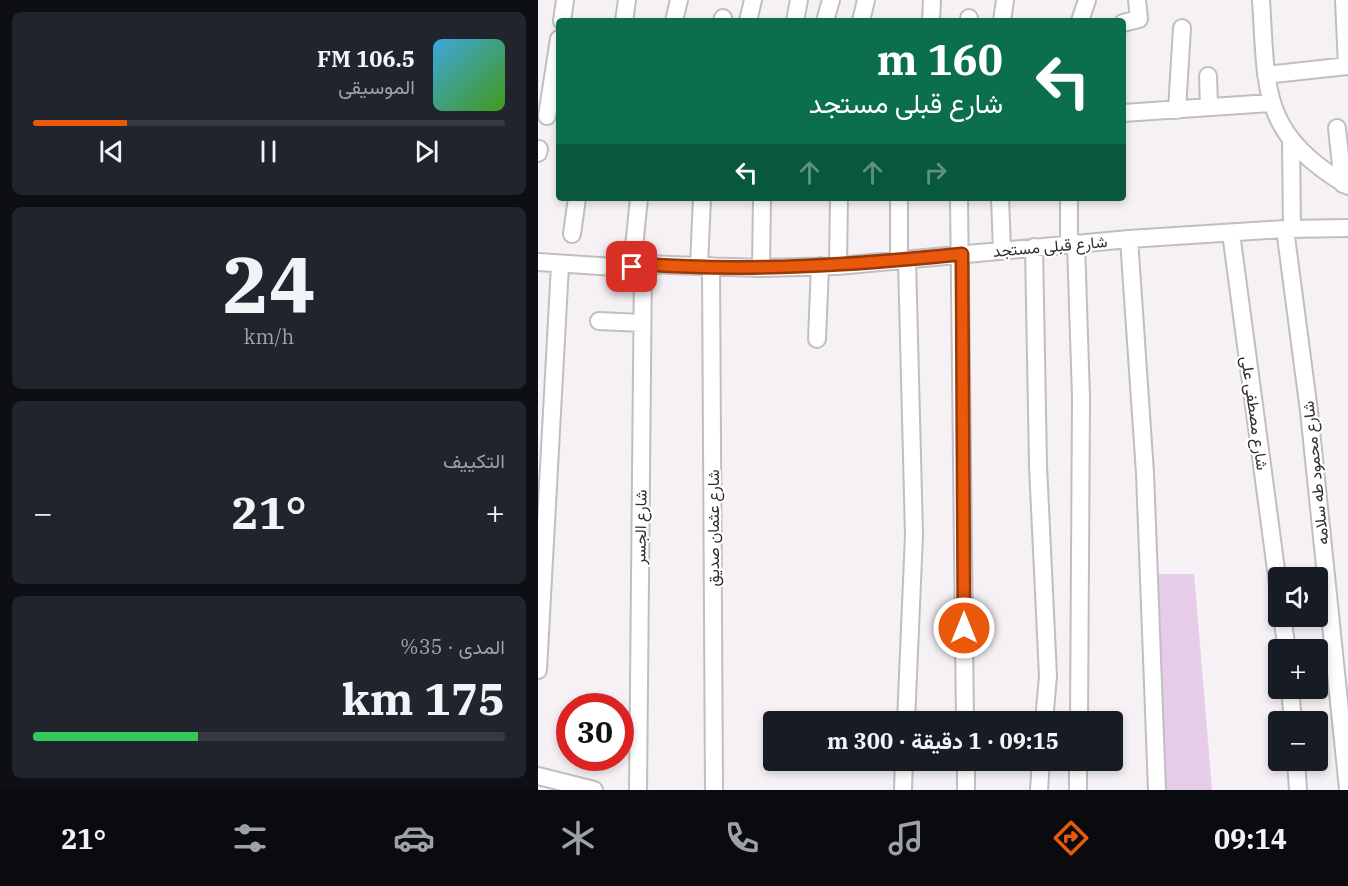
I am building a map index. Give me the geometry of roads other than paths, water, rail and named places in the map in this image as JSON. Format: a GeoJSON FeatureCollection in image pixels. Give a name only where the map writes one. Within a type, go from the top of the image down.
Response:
{"type":"FeatureCollection","features":[{"type":"Feature","properties":{"kind":"street"},"geometry":{"type":"LineString","coordinates":[[562,18],[565,0]]}},
{"type":"Feature","properties":{"kind":"street"},"geometry":{"type":"LineString","coordinates":[[624,18],[627,0]]}},
{"type":"Feature","properties":{"kind":"street"},"geometry":{"type":"LineString","coordinates":[[674,18],[679,0]]}},
{"type":"Feature","properties":{"kind":"street"},"geometry":{"type":"LineString","coordinates":[[749,18],[753,0]]}},
{"type":"Feature","properties":{"kind":"street"},"geometry":{"type":"LineString","coordinates":[[796,18],[799,0]]}},
{"type":"Feature","properties":{"kind":"street"},"geometry":{"type":"LineString","coordinates":[[826,18],[830,0]]}},
{"type":"Feature","properties":{"kind":"street"},"geometry":{"type":"LineString","coordinates":[[862,18],[866,0]]}},
{"type":"Feature","properties":{"kind":"street"},"geometry":{"type":"LineString","coordinates":[[931,18],[932,0]]}},
{"type":"Feature","properties":{"kind":"street"},"geometry":{"type":"LineString","coordinates":[[1002,18],[1005,0]]}},
{"type":"Feature","properties":{"kind":"street"},"geometry":{"type":"LineString","coordinates":[[1081,18],[1087,0]]}},
{"type":"Feature","properties":{"kind":"street"},"geometry":{"type":"LineString","coordinates":[[1126,22],[1139,19],[1137,0]]}},
{"type":"Feature","properties":{"kind":"street"},"geometry":{"type":"LineString","coordinates":[[1261,0],[1270,103],[1291,140],[1315,163],[1345,185]]}},
{"type":"Feature","properties":{"kind":"street"},"geometry":{"type":"LineString","coordinates":[[1266,75],[1347,66],[1344,0]]}},
{"type":"Feature","properties":{"kind":"street"},"geometry":{"type":"LineString","coordinates":[[1177,110],[1182,28]]}},
{"type":"Feature","properties":{"kind":"street"},"geometry":{"type":"LineString","coordinates":[[548,116],[556,60]]}},
{"type":"Feature","properties":{"kind":"street"},"geometry":{"type":"LineString","coordinates":[[1207,76],[1209,107]]}},
{"type":"Feature","properties":{"kind":"street"},"geometry":{"type":"LineString","coordinates":[[1126,113],[1270,103]]}},
{"type":"Feature","properties":{"kind":"street"},"geometry":{"type":"LineString","coordinates":[[1337,129],[1345,185]]}},
{"type":"Feature","properties":{"kind":"street","name":"شارع محمود طه سلامه"},"geometry":{"type":"LineString","coordinates":[[1291,140],[1289,229],[1348,789]]}},
{"type":"Feature","properties":{"kind":"street"},"geometry":{"type":"LineString","coordinates":[[572,234],[577,201]]}},
{"type":"Feature","properties":{"kind":"street","name":"شارع الجسر"},"geometry":{"type":"LineString","coordinates":[[638,790],[642,323],[638,266],[639,201]]}},
{"type":"Feature","properties":{"kind":"street","name":"شارع عثمان صديق"},"geometry":{"type":"LineString","coordinates":[[702,201],[714,790]]}},
{"type":"Feature","properties":{"kind":"street"},"geometry":{"type":"LineString","coordinates":[[761,268],[762,201]]}},
{"type":"Feature","properties":{"kind":"street"},"geometry":{"type":"LineString","coordinates":[[838,266],[839,201]]}},
{"type":"Feature","properties":{"kind":"street"},"geometry":{"type":"LineString","coordinates":[[899,201],[914,535],[906,711]]}},
{"type":"Feature","properties":{"kind":"street"},"geometry":{"type":"LineString","coordinates":[[959,201],[962,254],[965,711]]}},
{"type":"Feature","properties":{"kind":"street"},"geometry":{"type":"LineString","coordinates":[[1000,201],[1002,250]]}},
{"type":"Feature","properties":{"kind":"street"},"geometry":{"type":"LineString","coordinates":[[1069,201],[1081,398],[1079,711]]}},
{"type":"Feature","properties":{"kind":"street","name":"شارع قبلى مستجد"},"geometry":{"type":"LineString","coordinates":[[538,262],[560,265],[761,268],[838,266],[1129,239],[1289,229],[1348,228]]}},
{"type":"Feature","properties":{"kind":"street","name":"شارع مصطفى على"},"geometry":{"type":"LineString","coordinates":[[1231,233],[1276,567]]}},
{"type":"Feature","properties":{"kind":"street"},"geometry":{"type":"LineString","coordinates":[[1129,239],[1145,473],[1157,790]]}},
{"type":"Feature","properties":{"kind":"street"},"geometry":{"type":"LineString","coordinates":[[1034,247],[1038,466],[1048,676],[1045,711]]}},
{"type":"Feature","properties":{"kind":"street"},"geometry":{"type":"LineString","coordinates":[[538,670],[560,265]]}},
{"type":"Feature","properties":{"kind":"street"},"geometry":{"type":"LineString","coordinates":[[817,339],[820,266]]}},
{"type":"Feature","properties":{"kind":"street"},"geometry":{"type":"LineString","coordinates":[[599,321],[642,323]]}},
{"type":"Feature","properties":{"kind":"street"},"geometry":{"type":"LineString","coordinates":[[902,790],[903,771]]}},
{"type":"Feature","properties":{"kind":"street"},"geometry":{"type":"LineString","coordinates":[[966,771],[966,790]]}},
{"type":"Feature","properties":{"kind":"street"},"geometry":{"type":"LineString","coordinates":[[1039,790],[1040,771]]}},
{"type":"Feature","properties":{"kind":"street"},"geometry":{"type":"LineString","coordinates":[[1078,771],[1078,790]]}},
{"type":"Feature","properties":{"kind":"street"},"geometry":{"type":"LineString","coordinates":[[1297,771],[1298,790]]}},
{"type":"Feature","properties":{"kind":"street"},"geometry":{"type":"LineString","coordinates":[[538,776],[574,788],[594,790]]}}]}
